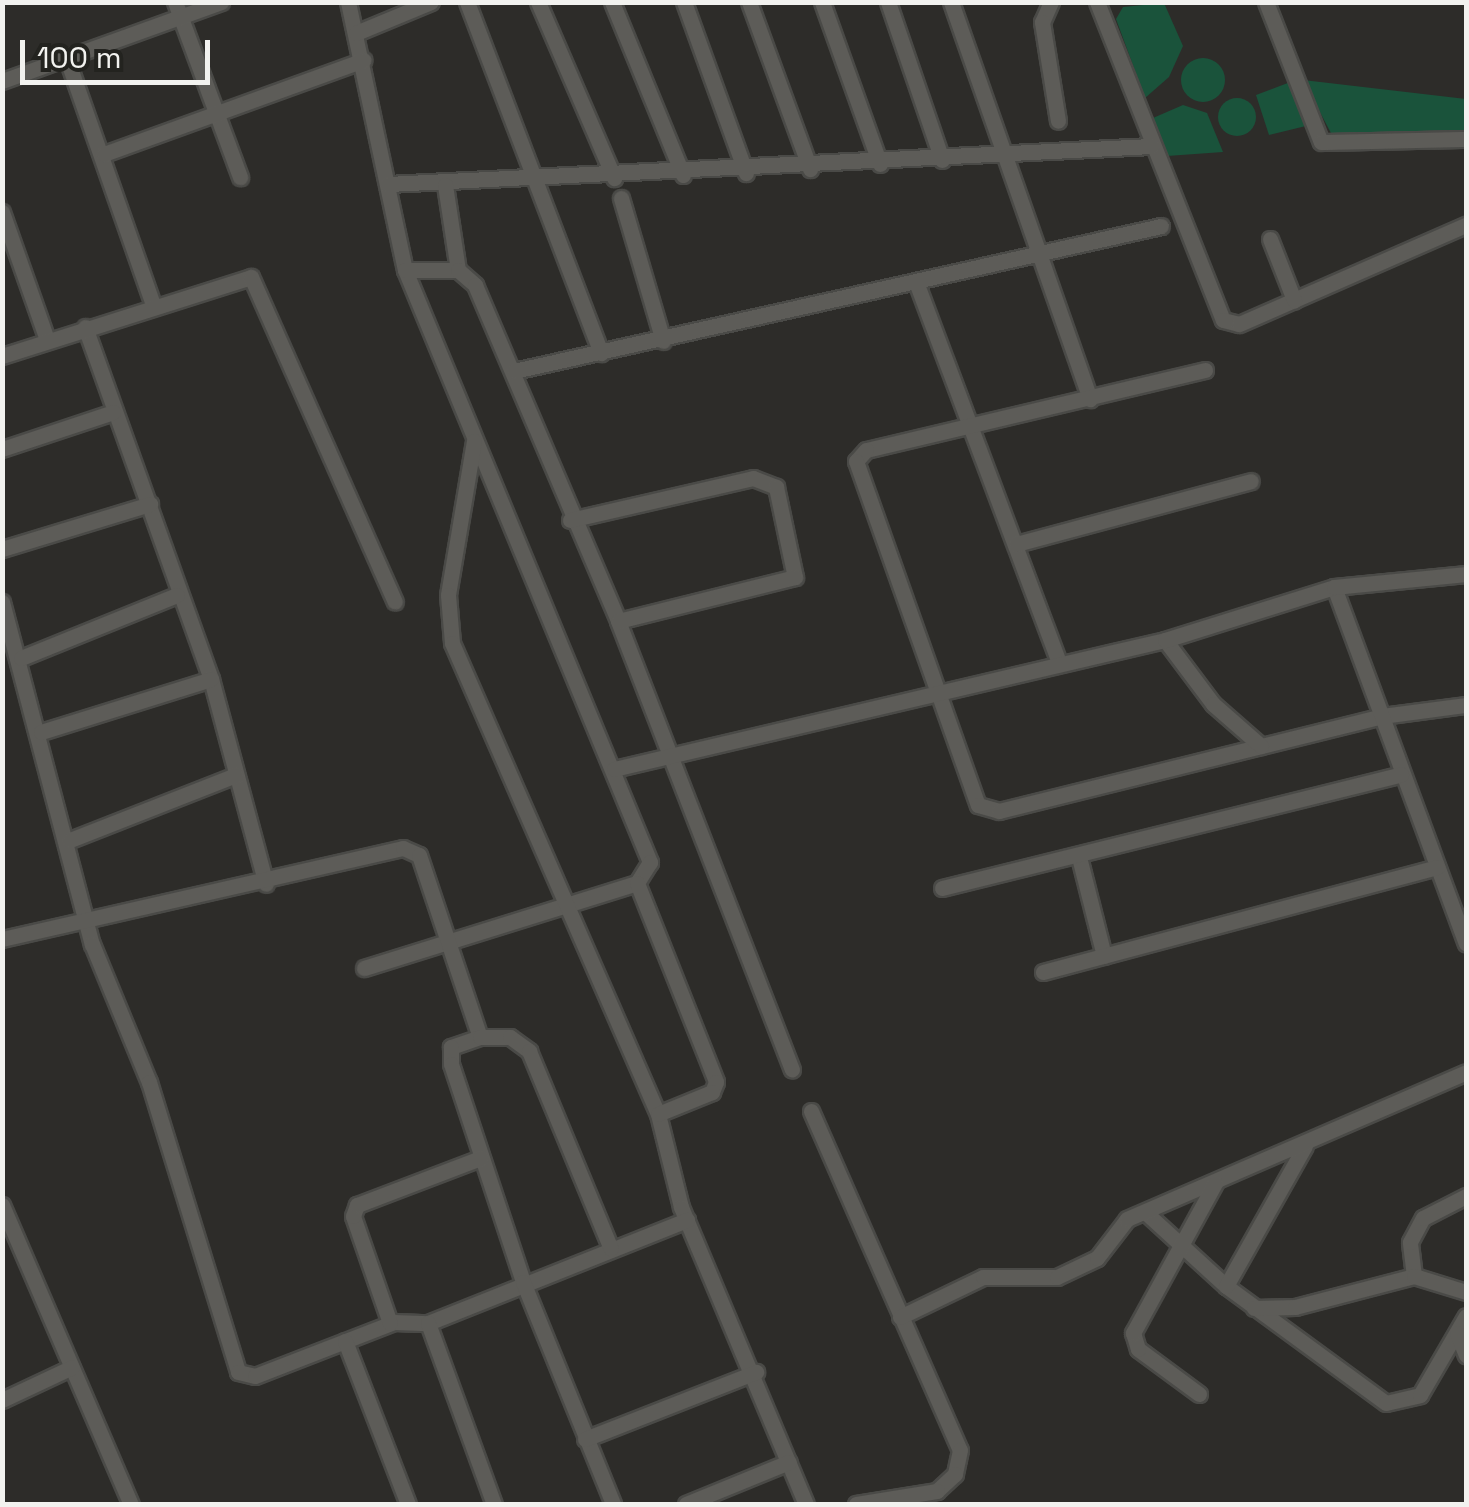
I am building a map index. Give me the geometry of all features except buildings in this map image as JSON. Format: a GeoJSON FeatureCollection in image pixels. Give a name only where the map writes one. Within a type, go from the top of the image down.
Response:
{"type":"FeatureCollection","features":[{"type":"Feature","properties":{"kind":"street"},"geometry":{"type":"LineString","coordinates":[[2,81],[67,59],[177,10],[221,2]]}},
{"type":"Feature","properties":{"kind":"street"},"geometry":{"type":"LineString","coordinates":[[348,2],[405,270],[650,856],[637,883],[716,1082],[709,1094],[658,1114]]}},
{"type":"Feature","properties":{"kind":"street"},"geometry":{"type":"LineString","coordinates":[[356,33],[431,2]]}},
{"type":"Feature","properties":{"kind":"street"},"geometry":{"type":"LineString","coordinates":[[467,2],[539,181],[601,353]]}},
{"type":"Feature","properties":{"kind":"street"},"geometry":{"type":"LineString","coordinates":[[538,2],[614,178]]}},
{"type":"Feature","properties":{"kind":"street"},"geometry":{"type":"LineString","coordinates":[[612,2],[683,175]]}},
{"type":"Feature","properties":{"kind":"street"},"geometry":{"type":"LineString","coordinates":[[684,2],[746,173]]}},
{"type":"Feature","properties":{"kind":"street"},"geometry":{"type":"LineString","coordinates":[[749,2],[810,168]]}},
{"type":"Feature","properties":{"kind":"street"},"geometry":{"type":"LineString","coordinates":[[822,2],[880,164]]}},
{"type":"Feature","properties":{"kind":"street"},"geometry":{"type":"LineString","coordinates":[[888,2],[942,160]]}},
{"type":"Feature","properties":{"kind":"street"},"geometry":{"type":"LineString","coordinates":[[951,2],[1036,254],[1090,399]]}},
{"type":"Feature","properties":{"kind":"street"},"geometry":{"type":"LineString","coordinates":[[1050,2],[1042,22],[1058,121]]}},
{"type":"Feature","properties":{"kind":"street"},"geometry":{"type":"LineString","coordinates":[[1097,2],[1222,320],[1239,324],[1466,225]]}},
{"type":"Feature","properties":{"kind":"street"},"geometry":{"type":"LineString","coordinates":[[1266,2],[1321,142],[1466,139]]}},
{"type":"Feature","properties":{"kind":"street"},"geometry":{"type":"LineString","coordinates":[[177,10],[240,177]]}},
{"type":"Feature","properties":{"kind":"street"},"geometry":{"type":"LineString","coordinates":[[67,59],[104,154],[154,305]]}},
{"type":"Feature","properties":{"kind":"street"},"geometry":{"type":"LineString","coordinates":[[104,154],[363,60]]}},
{"type":"Feature","properties":{"kind":"street"},"geometry":{"type":"LineString","coordinates":[[388,184],[746,173],[1152,146]]}},
{"type":"Feature","properties":{"kind":"street"},"geometry":{"type":"LineString","coordinates":[[445,185],[458,270],[514,371],[570,520],[618,620],[792,1069]]}},
{"type":"Feature","properties":{"kind":"street"},"geometry":{"type":"LineString","coordinates":[[621,198],[664,340]]}},
{"type":"Feature","properties":{"kind":"street"},"geometry":{"type":"LineString","coordinates":[[2,212],[47,340]]}},
{"type":"Feature","properties":{"kind":"street"},"geometry":{"type":"LineString","coordinates":[[514,371],[1161,226]]}},
{"type":"Feature","properties":{"kind":"street"},"geometry":{"type":"LineString","coordinates":[[1270,239],[1294,300]]}},
{"type":"Feature","properties":{"kind":"street"},"geometry":{"type":"LineString","coordinates":[[405,270],[458,270]]}},
{"type":"Feature","properties":{"kind":"street"},"geometry":{"type":"LineString","coordinates":[[2,356],[241,277],[261,286],[395,602]]}},
{"type":"Feature","properties":{"kind":"street"},"geometry":{"type":"LineString","coordinates":[[916,282],[1060,662]]}},
{"type":"Feature","properties":{"kind":"street"},"geometry":{"type":"LineString","coordinates":[[85,328],[210,679],[266,884]]}},
{"type":"Feature","properties":{"kind":"street"},"geometry":{"type":"LineString","coordinates":[[1205,370],[866,450],[856,461],[936,694],[986,812],[1382,716],[1466,705]]}},
{"type":"Feature","properties":{"kind":"street"},"geometry":{"type":"LineString","coordinates":[[2,449],[113,412]]}},
{"type":"Feature","properties":{"kind":"street"},"geometry":{"type":"LineString","coordinates":[[474,441],[448,628],[658,1114],[686,1220],[756,1372],[806,1504]]}},
{"type":"Feature","properties":{"kind":"street"},"geometry":{"type":"LineString","coordinates":[[570,520],[753,478],[776,487],[795,577],[618,620]]}},
{"type":"Feature","properties":{"kind":"street"},"geometry":{"type":"LineString","coordinates":[[1016,544],[1251,481]]}},
{"type":"Feature","properties":{"kind":"street"},"geometry":{"type":"LineString","coordinates":[[2,549],[150,504]]}},
{"type":"Feature","properties":{"kind":"street"},"geometry":{"type":"LineString","coordinates":[[614,769],[1165,640],[1334,586],[1466,574]]}},
{"type":"Feature","properties":{"kind":"street"},"geometry":{"type":"LineString","coordinates":[[1334,586],[1466,943]]}},
{"type":"Feature","properties":{"kind":"street"},"geometry":{"type":"LineString","coordinates":[[21,658],[177,595]]}},
{"type":"Feature","properties":{"kind":"street"},"geometry":{"type":"LineString","coordinates":[[2,602],[41,732],[88,922],[149,1082],[232,1366],[255,1376],[390,1324],[428,1323],[686,1220]]}},
{"type":"Feature","properties":{"kind":"street"},"geometry":{"type":"LineString","coordinates":[[1165,640],[1213,704],[1260,746]]}},
{"type":"Feature","properties":{"kind":"street"},"geometry":{"type":"LineString","coordinates":[[41,732],[210,679]]}},
{"type":"Feature","properties":{"kind":"street"},"geometry":{"type":"LineString","coordinates":[[942,888],[1079,858],[1401,774]]}},
{"type":"Feature","properties":{"kind":"street"},"geometry":{"type":"LineString","coordinates":[[70,840],[236,775]]}},
{"type":"Feature","properties":{"kind":"street"},"geometry":{"type":"LineString","coordinates":[[2,939],[412,850],[480,1037]]}},
{"type":"Feature","properties":{"kind":"street"},"geometry":{"type":"LineString","coordinates":[[1079,858],[1104,956]]}},
{"type":"Feature","properties":{"kind":"street"},"geometry":{"type":"LineString","coordinates":[[1044,972],[1437,867]]}},
{"type":"Feature","properties":{"kind":"street"},"geometry":{"type":"LineString","coordinates":[[364,968],[637,883]]}},
{"type":"Feature","properties":{"kind":"street"},"geometry":{"type":"LineString","coordinates":[[611,1249],[530,1051],[510,1037],[480,1037],[450,1055],[523,1282],[614,1504]]}},
{"type":"Feature","properties":{"kind":"street"},"geometry":{"type":"LineString","coordinates":[[900,1317],[982,1277],[1057,1278],[1097,1258],[1121,1223],[1466,1072]]}},
{"type":"Feature","properties":{"kind":"street"},"geometry":{"type":"LineString","coordinates":[[811,1111],[952,1428],[956,1474],[937,1491],[856,1504]]}},
{"type":"Feature","properties":{"kind":"street"},"geometry":{"type":"LineString","coordinates":[[1226,1286],[1306,1144]]}},
{"type":"Feature","properties":{"kind":"street"},"geometry":{"type":"LineString","coordinates":[[390,1324],[353,1216],[357,1205],[481,1158]]}},
{"type":"Feature","properties":{"kind":"street"},"geometry":{"type":"LineString","coordinates":[[1199,1394],[1134,1340],[1135,1319],[1215,1182]]}},
{"type":"Feature","properties":{"kind":"street"},"geometry":{"type":"LineString","coordinates":[[1414,1276],[1410,1242],[1423,1218],[1466,1196]]}},
{"type":"Feature","properties":{"kind":"street"},"geometry":{"type":"LineString","coordinates":[[2,1205],[132,1504]]}},
{"type":"Feature","properties":{"kind":"street"},"geometry":{"type":"LineString","coordinates":[[1145,1212],[1254,1308],[1397,1404],[1420,1395],[1466,1316]]}},
{"type":"Feature","properties":{"kind":"street"},"geometry":{"type":"LineString","coordinates":[[1254,1308],[1295,1308],[1414,1276],[1466,1292]]}},
{"type":"Feature","properties":{"kind":"street"},"geometry":{"type":"LineString","coordinates":[[428,1323],[488,1503]]}},
{"type":"Feature","properties":{"kind":"street"},"geometry":{"type":"LineString","coordinates":[[1457,1333],[1466,1354]]}},
{"type":"Feature","properties":{"kind":"street"},"geometry":{"type":"LineString","coordinates":[[345,1341],[408,1504]]}},
{"type":"Feature","properties":{"kind":"street"},"geometry":{"type":"LineString","coordinates":[[2,1400],[72,1368]]}},
{"type":"Feature","properties":{"kind":"street"},"geometry":{"type":"LineString","coordinates":[[586,1439],[756,1372]]}},
{"type":"Feature","properties":{"kind":"street"},"geometry":{"type":"LineString","coordinates":[[686,1504],[789,1462]]}},
{"type":"Feature","properties":{"kind":"green space"},"geometry":{"type":"Polygon","coordinates":[[[1164,3],[1183,46],[1169,77],[1145,98],[1116,19],[1123,7],[1164,3]]]}},
{"type":"Feature","properties":{"kind":"green space"},"geometry":{"type":"Polygon","coordinates":[[[1203,58],[1219,64],[1225,80],[1219,96],[1203,102],[1187,96],[1181,80],[1187,64],[1203,58]]]}},
{"type":"Feature","properties":{"kind":"green space"},"geometry":{"type":"Polygon","coordinates":[[[1303,80],[1466,99],[1466,130],[1332,135],[1303,80]]]}},
{"type":"Feature","properties":{"kind":"green space"},"geometry":{"type":"Polygon","coordinates":[[[1293,81],[1310,125],[1269,135],[1256,95],[1293,81]]]}},
{"type":"Feature","properties":{"kind":"green space"},"geometry":{"type":"Polygon","coordinates":[[[1237,98],[1250,104],[1256,117],[1250,130],[1237,136],[1224,130],[1218,117],[1224,104],[1237,98]]]}},
{"type":"Feature","properties":{"kind":"green space"},"geometry":{"type":"Polygon","coordinates":[[[1183,105],[1207,113],[1223,152],[1167,156],[1153,118],[1183,105]]]}}]}
